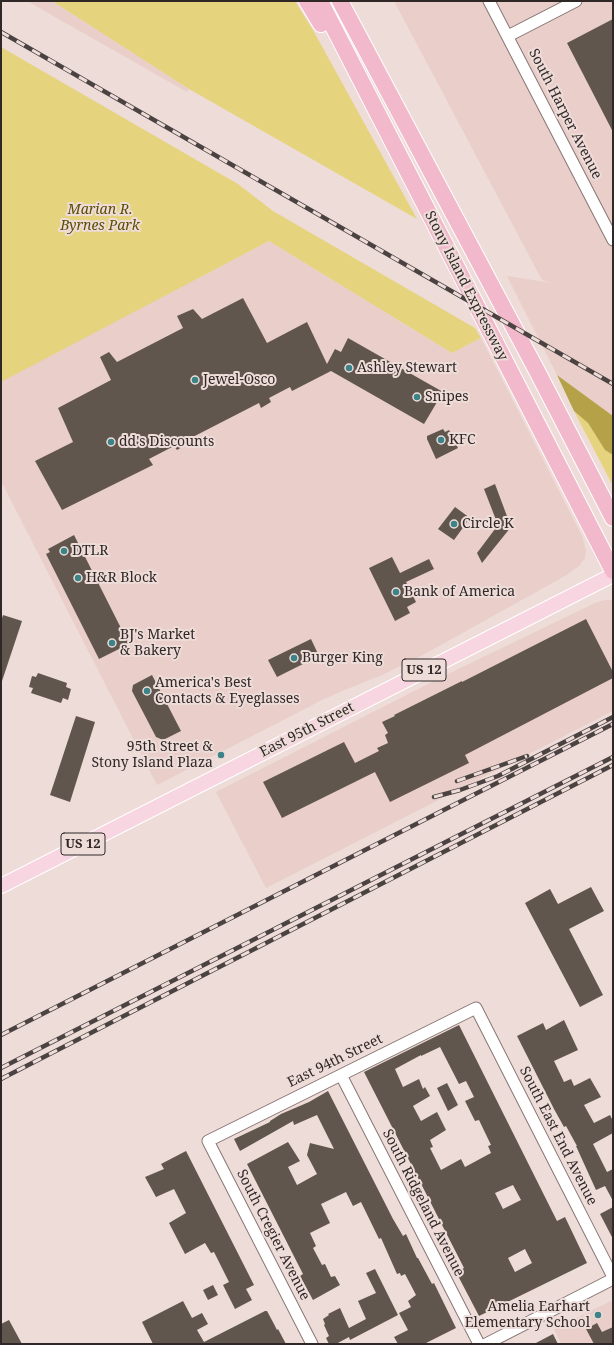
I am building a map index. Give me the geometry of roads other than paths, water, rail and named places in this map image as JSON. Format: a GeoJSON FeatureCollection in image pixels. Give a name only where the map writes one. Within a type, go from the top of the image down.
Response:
{"type":"FeatureCollection","features":[{"type":"Feature","properties":{"kind":"highway"},"geometry":{"type":"LineString","coordinates":[[307,1],[326,31],[352,61]]}},
{"type":"Feature","properties":{"kind":"highway","name":"Stony Island Expressway"},"geometry":{"type":"LineString","coordinates":[[320,1],[613,571]]}},
{"type":"Feature","properties":{"kind":"highway","name":"Stony Island Expressway"},"geometry":{"type":"LineString","coordinates":[[340,1],[537,371],[613,518]]}},
{"type":"Feature","properties":{"kind":"main road","name":"East 95th Street"},"geometry":{"type":"LineString","coordinates":[[1,886],[613,575]]}},
{"type":"Feature","properties":{"kind":"street","name":"South Harper Avenue"},"geometry":{"type":"LineString","coordinates":[[489,1],[613,240]]}},
{"type":"Feature","properties":{"kind":"street"},"geometry":{"type":"LineString","coordinates":[[508,36],[576,1]]}},
{"type":"Feature","properties":{"kind":"street","name":"East 94th Street"},"geometry":{"type":"LineString","coordinates":[[208,1141],[476,1008]]}},
{"type":"Feature","properties":{"kind":"street","name":"South East End Avenue"},"geometry":{"type":"LineString","coordinates":[[476,1008],[613,1278]]}},
{"type":"Feature","properties":{"kind":"street","name":"South Ridgeland Avenue"},"geometry":{"type":"LineString","coordinates":[[341,1075],[479,1344]]}},
{"type":"Feature","properties":{"kind":"street","name":"South Cregier Avenue"},"geometry":{"type":"LineString","coordinates":[[208,1141],[312,1344]]}},
{"type":"Feature","properties":{"kind":"street"},"geometry":{"type":"LineString","coordinates":[[486,1344],[613,1278]]}},
{"type":"Feature","properties":{"kind":"railway"},"geometry":{"type":"LineString","coordinates":[[1,32],[613,384]]}},
{"type":"Feature","properties":{"kind":"railway"},"geometry":{"type":"LineString","coordinates":[[434,797],[460,790],[498,776],[613,717]]}},
{"type":"Feature","properties":{"kind":"railway"},"geometry":{"type":"LineString","coordinates":[[1,1035],[613,724]]}},
{"type":"Feature","properties":{"kind":"railway"},"geometry":{"type":"LineString","coordinates":[[457,781],[527,756]]}},
{"type":"Feature","properties":{"kind":"railway"},"geometry":{"type":"LineString","coordinates":[[1,1068],[613,757]]}},
{"type":"Feature","properties":{"kind":"railway"},"geometry":{"type":"LineString","coordinates":[[1,1079],[613,765]]}},
{"type":"Feature","properties":{"kind":"place","name":"Ashley Stewart"},"geometry":{"type":"Point","coordinates":[349,368]}},
{"type":"Feature","properties":{"kind":"place","name":"Jewel-Osco"},"geometry":{"type":"Point","coordinates":[195,380]}},
{"type":"Feature","properties":{"kind":"place","name":"Snipes"},"geometry":{"type":"Point","coordinates":[417,397]}},
{"type":"Feature","properties":{"kind":"place","name":"KFC"},"geometry":{"type":"Point","coordinates":[441,440]}},
{"type":"Feature","properties":{"kind":"place","name":"dd's Discounts"},"geometry":{"type":"Point","coordinates":[111,442]}},
{"type":"Feature","properties":{"kind":"place","name":"Circle K"},"geometry":{"type":"Point","coordinates":[454,524]}},
{"type":"Feature","properties":{"kind":"place","name":"DTLR"},"geometry":{"type":"Point","coordinates":[64,551]}},
{"type":"Feature","properties":{"kind":"place","name":"H&R Block"},"geometry":{"type":"Point","coordinates":[78,578]}},
{"type":"Feature","properties":{"kind":"place","name":"Bank of America"},"geometry":{"type":"Point","coordinates":[396,592]}},
{"type":"Feature","properties":{"kind":"place","name":"BJ's Market & Bakery"},"geometry":{"type":"Point","coordinates":[112,643]}},
{"type":"Feature","properties":{"kind":"place","name":"Burger King"},"geometry":{"type":"Point","coordinates":[294,658]}},
{"type":"Feature","properties":{"kind":"place","name":"America's Best Contacts & Eyeglasses"},"geometry":{"type":"Point","coordinates":[147,691]}},
{"type":"Feature","properties":{"kind":"place","name":"95th Street & Stony Island Plaza"},"geometry":{"type":"Point","coordinates":[221,755]}},
{"type":"Feature","properties":{"kind":"place","name":"Amelia Earhart Elementary School"},"geometry":{"type":"Point","coordinates":[598,1315]}},
{"type":"Feature","properties":{"kind":"park label","name":"Marian R. Byrnes Park"},"geometry":{"type":"Point","coordinates":[100,218]}}]}
